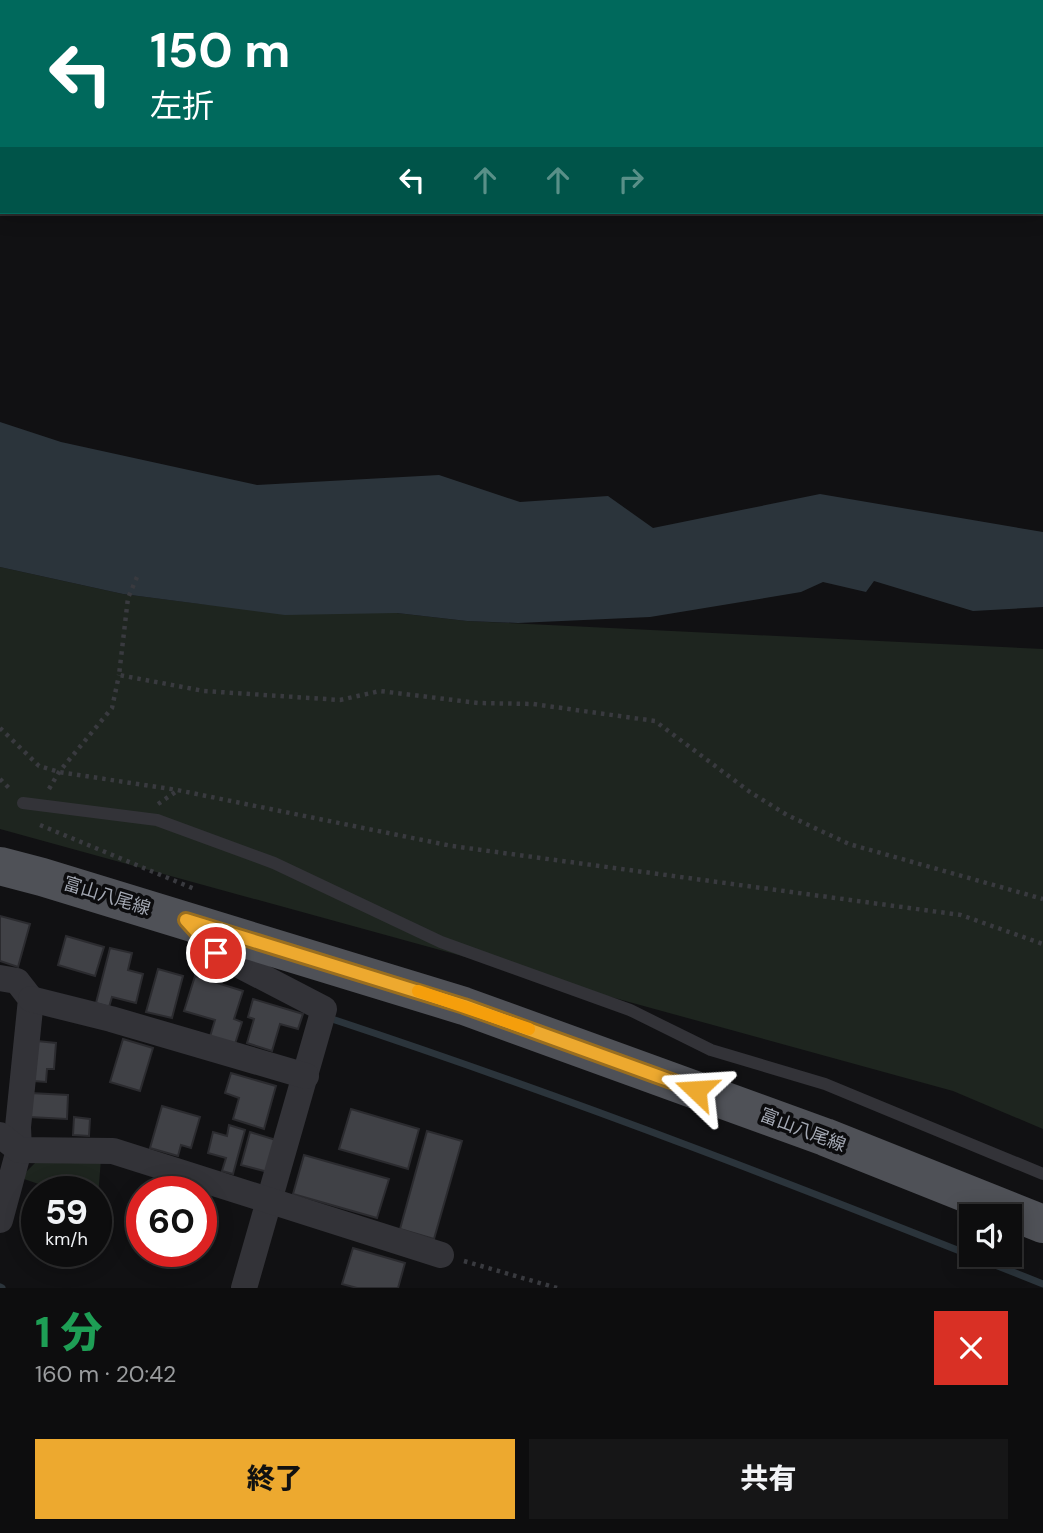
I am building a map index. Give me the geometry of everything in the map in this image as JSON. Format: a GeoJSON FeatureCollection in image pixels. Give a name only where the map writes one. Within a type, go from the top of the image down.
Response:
{"type":"FeatureCollection","features":[{"type":"Feature","properties":{"kind":"main road","name":"富山八尾線"},"geometry":{"type":"LineString","coordinates":[[0,866],[197,907],[825,1137],[1043,1224]]}},
{"type":"Feature","properties":{"kind":"street"},"geometry":{"type":"LineString","coordinates":[[197,907],[216,953],[324,1009],[244,1288]]}},
{"type":"Feature","properties":{"kind":"street"},"geometry":{"type":"LineString","coordinates":[[0,978],[18,981],[31,999],[111,1019],[306,1076]]}},
{"type":"Feature","properties":{"kind":"street"},"geometry":{"type":"LineString","coordinates":[[0,1220],[10,1143],[18,1127],[31,999]]}},
{"type":"Feature","properties":{"kind":"street"},"geometry":{"type":"LineString","coordinates":[[10,1143],[113,1151],[441,1255]]}},
{"type":"Feature","properties":{"kind":"lane"},"geometry":{"type":"LineString","coordinates":[[23,803],[157,820],[274,863],[441,942],[630,1010],[711,1050],[825,1084],[1043,1174]]}},
{"type":"Feature","properties":{"kind":"path"},"geometry":{"type":"LineString","coordinates":[[23,803],[44,796],[59,772],[111,708],[119,675],[128,598],[137,577]]}},
{"type":"Feature","properties":{"kind":"path"},"geometry":{"type":"LineString","coordinates":[[119,675],[204,691],[340,700],[380,691],[478,703],[533,704],[655,721],[750,792],[787,815],[849,845],[1043,899]]}},
{"type":"Feature","properties":{"kind":"path"},"geometry":{"type":"LineString","coordinates":[[0,728],[39,766],[59,772],[177,790],[452,846],[961,915],[1043,944]]}},
{"type":"Feature","properties":{"kind":"path"},"geometry":{"type":"LineString","coordinates":[[0,779],[33,813],[33,821],[197,907]]}},
{"type":"Feature","properties":{"kind":"path"},"geometry":{"type":"LineString","coordinates":[[441,1255],[557,1288]]}},
{"type":"Feature","properties":{"kind":"shaded area"},"geometry":{"type":"Polygon","coordinates":[[[0,422],[61,442],[257,485],[439,475],[520,502],[608,496],[653,528],[820,494],[1043,532],[1043,607],[973,611],[874,581],[866,592],[823,582],[801,592],[650,617],[518,623],[467,621],[397,613],[285,615],[123,594],[0,567],[0,422]]]}},
{"type":"Feature","properties":{"kind":"shaded area"},"geometry":{"type":"Polygon","coordinates":[[[0,567],[123,594],[201,604],[397,613],[467,621],[1043,649],[1043,1129],[953,1091],[0,829],[0,567]]]}},
{"type":"Feature","properties":{"kind":"shaded area"},"geometry":{"type":"Polygon","coordinates":[[[101,1159],[100,1176],[25,1176],[37,1161],[101,1159]]]}},
{"type":"Feature","properties":{"kind":"building"},"geometry":{"type":"Polygon","coordinates":[[[0,916],[30,924],[18,967],[0,961],[0,916]]]}},
{"type":"Feature","properties":{"kind":"building"},"geometry":{"type":"Polygon","coordinates":[[[66,936],[104,947],[95,976],[58,965],[66,936]]]}},
{"type":"Feature","properties":{"kind":"building"},"geometry":{"type":"Polygon","coordinates":[[[110,948],[132,953],[128,970],[143,974],[136,1003],[112,997],[109,1007],[96,1003],[110,948]]]}},
{"type":"Feature","properties":{"kind":"building"},"geometry":{"type":"Polygon","coordinates":[[[158,969],[183,976],[172,1018],[146,1012],[158,969]]]}},
{"type":"Feature","properties":{"kind":"building"},"geometry":{"type":"Polygon","coordinates":[[[195,976],[243,991],[234,1019],[242,1022],[234,1047],[209,1040],[215,1020],[184,1011],[195,976]]]}},
{"type":"Feature","properties":{"kind":"building"},"geometry":{"type":"Polygon","coordinates":[[[253,999],[303,1014],[298,1029],[280,1024],[272,1051],[247,1043],[254,1019],[248,1017],[253,999]]]}},
{"type":"Feature","properties":{"kind":"building"},"geometry":{"type":"Polygon","coordinates":[[[123,1039],[153,1048],[140,1091],[110,1082],[123,1039]]]}},
{"type":"Feature","properties":{"kind":"building"},"geometry":{"type":"Polygon","coordinates":[[[37,1041],[56,1043],[54,1069],[47,1069],[46,1082],[34,1081],[37,1041]]]}},
{"type":"Feature","properties":{"kind":"building"},"geometry":{"type":"Polygon","coordinates":[[[231,1073],[276,1086],[264,1129],[233,1119],[239,1098],[225,1093],[231,1073]]]}},
{"type":"Feature","properties":{"kind":"building"},"geometry":{"type":"Polygon","coordinates":[[[30,1093],[68,1095],[67,1119],[29,1117],[30,1093]]]}},
{"type":"Feature","properties":{"kind":"building"},"geometry":{"type":"Polygon","coordinates":[[[162,1106],[200,1117],[191,1148],[181,1145],[178,1156],[150,1148],[162,1106]]]}},
{"type":"Feature","properties":{"kind":"building"},"geometry":{"type":"Polygon","coordinates":[[[351,1109],[419,1129],[408,1169],[339,1149],[351,1109]]]}},
{"type":"Feature","properties":{"kind":"building"},"geometry":{"type":"Polygon","coordinates":[[[74,1117],[90,1119],[89,1136],[73,1135],[74,1117]]]}},
{"type":"Feature","properties":{"kind":"building"},"geometry":{"type":"Polygon","coordinates":[[[229,1125],[245,1130],[233,1174],[222,1171],[226,1158],[208,1153],[213,1132],[227,1136],[229,1125]]]}},
{"type":"Feature","properties":{"kind":"building"},"geometry":{"type":"Polygon","coordinates":[[[427,1131],[462,1141],[434,1239],[400,1229],[427,1131]]]}},
{"type":"Feature","properties":{"kind":"building"},"geometry":{"type":"Polygon","coordinates":[[[250,1132],[276,1140],[268,1172],[241,1165],[250,1132]]]}},
{"type":"Feature","properties":{"kind":"building"},"geometry":{"type":"Polygon","coordinates":[[[304,1155],[389,1179],[377,1218],[293,1194],[304,1155]]]}},
{"type":"Feature","properties":{"kind":"building"},"geometry":{"type":"Polygon","coordinates":[[[353,1248],[405,1263],[398,1288],[357,1288],[342,1284],[353,1248]]]}},
{"type":"Feature","properties":{"kind":"waterway"},"geometry":{"type":"LineString","coordinates":[[335,1020],[691,1147],[1043,1284]]}},
{"type":"Feature","properties":{"kind":"slow traffic"},"geometry":{"type":"LineString","coordinates":[[418,991],[529,1029]]}},
{"type":"Feature","properties":{"kind":"route"},"geometry":{"type":"LineString","coordinates":[[216,953],[186,920],[464,1006],[696,1090]]}}]}
